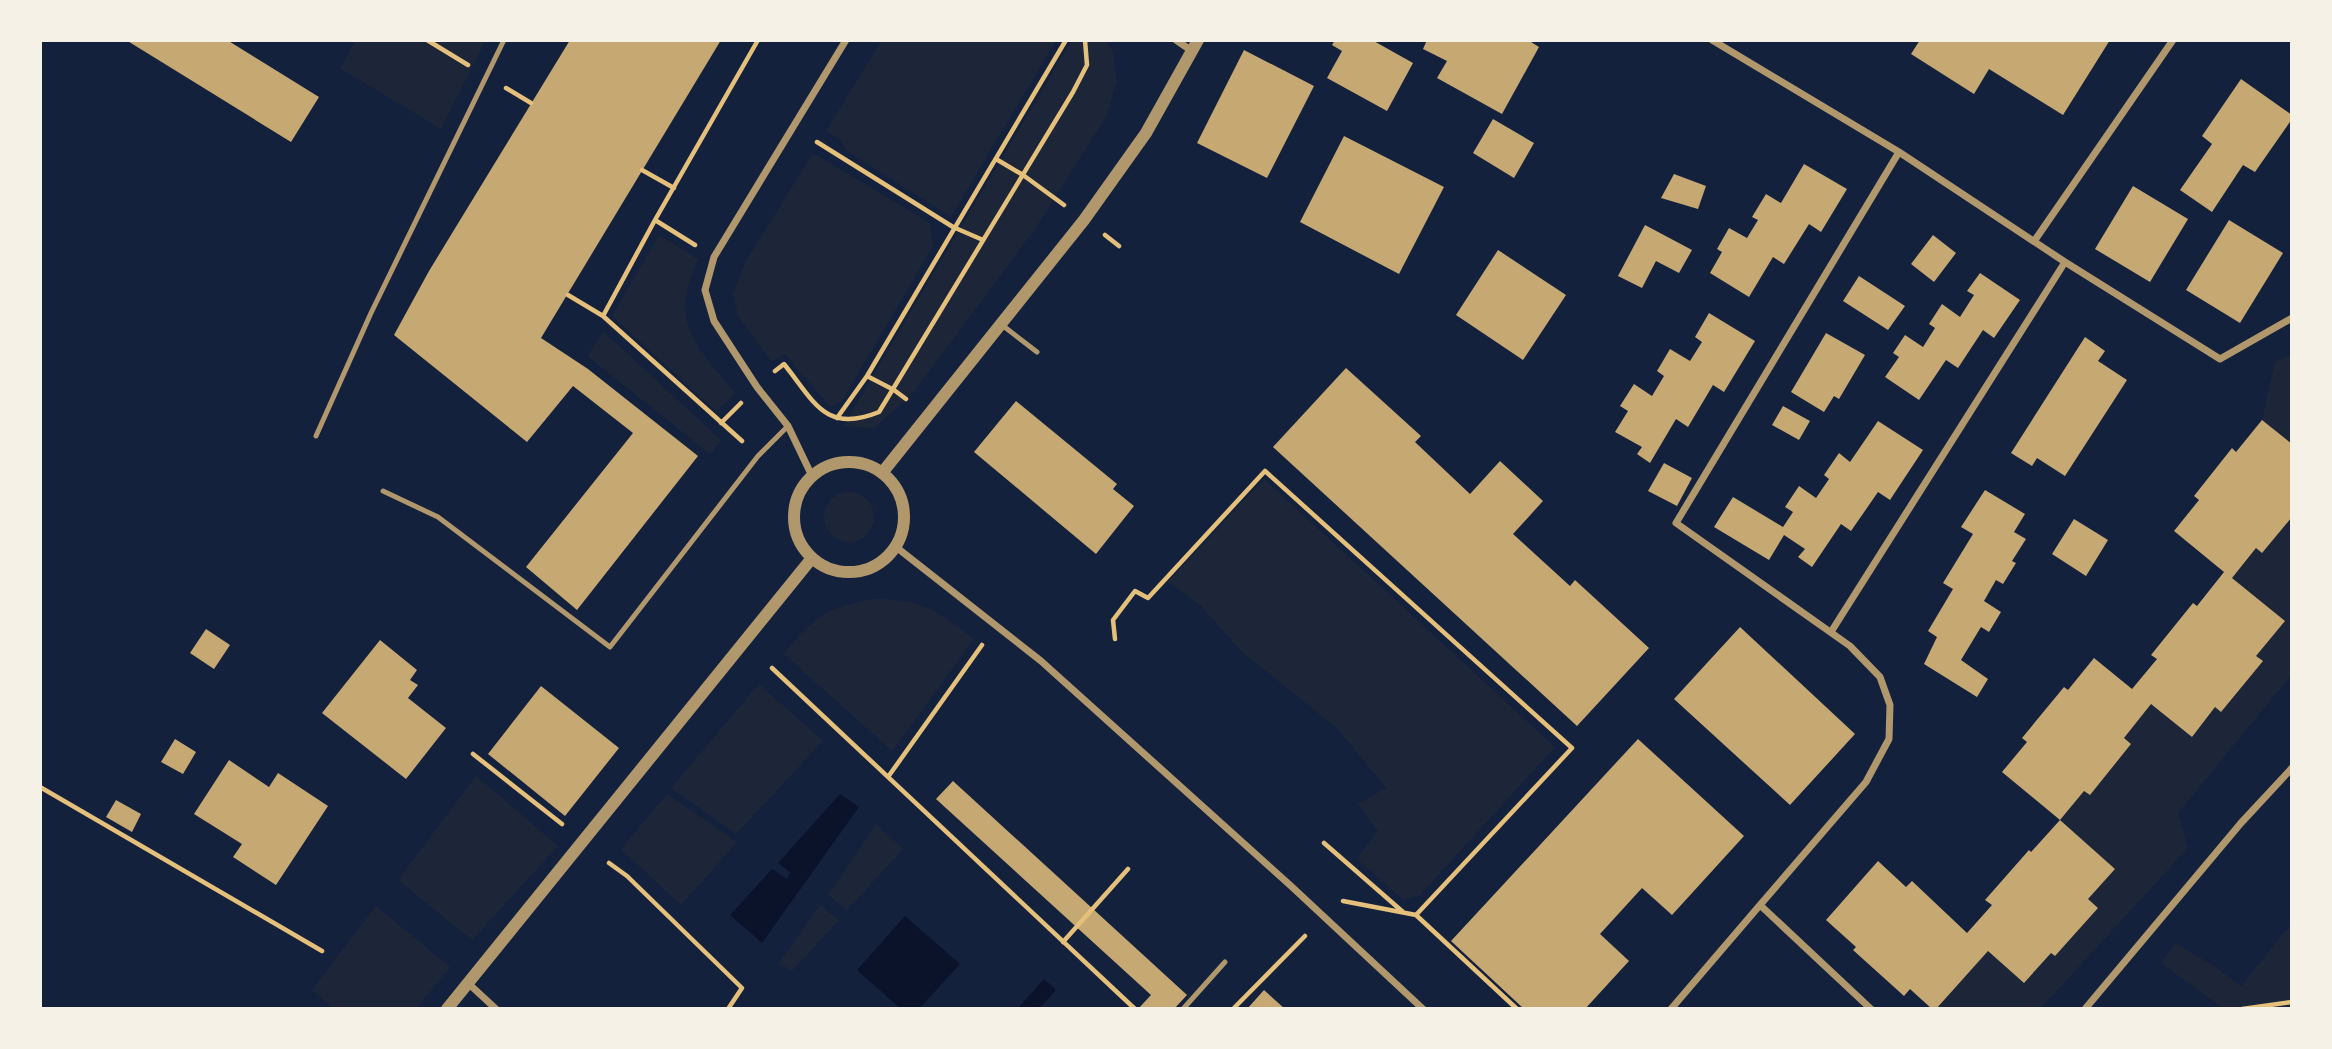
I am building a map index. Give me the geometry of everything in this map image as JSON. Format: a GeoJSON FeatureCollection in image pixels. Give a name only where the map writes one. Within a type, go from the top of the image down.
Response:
{"type":"FeatureCollection","features":[{"type":"Feature","properties":{"kind":"street"},"geometry":{"type":"LineString","coordinates":[[812,476],[788,426],[757,387],[713,321],[705,290],[714,257],[846,40]]}},
{"type":"Feature","properties":{"kind":"street"},"geometry":{"type":"LineString","coordinates":[[882,473],[1084,220],[1146,133],[1196,46],[1175,40]]}},
{"type":"Feature","properties":{"kind":"street"},"geometry":{"type":"LineString","coordinates":[[1712,40],[1899,152],[2065,262],[2220,359],[2292,318]]}},
{"type":"Feature","properties":{"kind":"street"},"geometry":{"type":"LineString","coordinates":[[2035,240],[2173,40]]}},
{"type":"Feature","properties":{"kind":"street"},"geometry":{"type":"LineString","coordinates":[[1671,1009],[1866,782],[1889,739],[1890,705],[1880,677],[1850,646],[1676,523],[1899,152]]}},
{"type":"Feature","properties":{"kind":"street"},"geometry":{"type":"LineString","coordinates":[[1831,632],[2065,262]]}},
{"type":"Feature","properties":{"kind":"street"},"geometry":{"type":"LineString","coordinates":[[847,462],[866,465],[882,473],[894,485],[902,499],[905,516],[903,532],[896,547],[883,561],[866,570],[847,573],[828,568],[812,558],[801,543],[795,526],[795,508],[801,490],[812,476],[828,467],[847,462]]}},
{"type":"Feature","properties":{"kind":"street"},"geometry":{"type":"LineString","coordinates":[[896,547],[1041,661],[1292,886],[1423,1009]]}},
{"type":"Feature","properties":{"kind":"street"},"geometry":{"type":"LineString","coordinates":[[447,1009],[812,558]]}},
{"type":"Feature","properties":{"kind":"street"},"geometry":{"type":"LineString","coordinates":[[2085,1009],[2241,822],[2292,768]]}},
{"type":"Feature","properties":{"kind":"street"},"geometry":{"type":"LineString","coordinates":[[1760,905],[1871,1009]]}},
{"type":"Feature","properties":{"kind":"street"},"geometry":{"type":"LineString","coordinates":[[469,984],[496,1009]]}},
{"type":"Feature","properties":{"kind":"lane"},"geometry":{"type":"LineString","coordinates":[[316,436],[383,289],[504,40]]}},
{"type":"Feature","properties":{"kind":"lane"},"geometry":{"type":"LineString","coordinates":[[1002,325],[1037,352]]}},
{"type":"Feature","properties":{"kind":"lane"},"geometry":{"type":"LineString","coordinates":[[383,491],[438,517],[610,647],[758,456],[788,426]]}},
{"type":"Feature","properties":{"kind":"lane"},"geometry":{"type":"LineString","coordinates":[[1183,1009],[1226,962]]}},
{"type":"Feature","properties":{"kind":"path"},"geometry":{"type":"LineString","coordinates":[[603,316],[758,40]]}},
{"type":"Feature","properties":{"kind":"path"},"geometry":{"type":"LineString","coordinates":[[837,418],[867,376],[1066,40]]}},
{"type":"Feature","properties":{"kind":"path"},"geometry":{"type":"LineString","coordinates":[[757,387],[784,364],[828,416],[844,421],[879,412],[1073,92],[1087,65],[1085,40]]}},
{"type":"Feature","properties":{"kind":"path"},"geometry":{"type":"LineString","coordinates":[[817,142],[953,227],[983,240]]}},
{"type":"Feature","properties":{"kind":"path"},"geometry":{"type":"LineString","coordinates":[[996,159],[1023,175],[1119,246]]}},
{"type":"Feature","properties":{"kind":"path"},"geometry":{"type":"LineString","coordinates":[[642,170],[674,188]]}},
{"type":"Feature","properties":{"kind":"path"},"geometry":{"type":"LineString","coordinates":[[655,220],[714,257]]}},
{"type":"Feature","properties":{"kind":"path"},"geometry":{"type":"LineString","coordinates":[[568,295],[603,316],[721,423]]}},
{"type":"Feature","properties":{"kind":"path"},"geometry":{"type":"LineString","coordinates":[[1115,639],[1113,620],[1135,591],[1148,598],[1265,471],[1572,748],[1416,915]]}},
{"type":"Feature","properties":{"kind":"path"},"geometry":{"type":"LineString","coordinates":[[888,777],[982,645]]}},
{"type":"Feature","properties":{"kind":"path"},"geometry":{"type":"LineString","coordinates":[[772,668],[1135,1009]]}},
{"type":"Feature","properties":{"kind":"path"},"geometry":{"type":"LineString","coordinates":[[473,754],[568,829]]}},
{"type":"Feature","properties":{"kind":"path"},"geometry":{"type":"LineString","coordinates":[[40,787],[322,951]]}},
{"type":"Feature","properties":{"kind":"path"},"geometry":{"type":"LineString","coordinates":[[1324,843],[1403,912]]}},
{"type":"Feature","properties":{"kind":"path"},"geometry":{"type":"LineString","coordinates":[[609,863],[627,876],[742,988],[727,1009]]}},
{"type":"Feature","properties":{"kind":"path"},"geometry":{"type":"LineString","coordinates":[[1063,942],[1128,869]]}},
{"type":"Feature","properties":{"kind":"path"},"geometry":{"type":"LineString","coordinates":[[1334,906],[1339,900],[1416,915],[1517,1009]]}},
{"type":"Feature","properties":{"kind":"path"},"geometry":{"type":"LineString","coordinates":[[1233,1009],[1305,936]]}},
{"type":"Feature","properties":{"kind":"path"},"geometry":{"type":"LineString","coordinates":[[2242,1009],[2292,1002]]}},
{"type":"Feature","properties":{"kind":"shaded area"},"geometry":{"type":"Polygon","coordinates":[[[356,40],[486,40],[441,129],[340,68],[356,40]]]}},
{"type":"Feature","properties":{"kind":"shaded area"},"geometry":{"type":"Polygon","coordinates":[[[882,40],[1056,40],[951,217],[847,151],[840,140],[826,131],[882,40]]]}},
{"type":"Feature","properties":{"kind":"shaded area"},"geometry":{"type":"Polygon","coordinates":[[[1072,40],[1105,40],[1113,52],[1117,81],[1107,115],[1037,226],[913,393],[874,428],[843,426],[1072,40]]]}},
{"type":"Feature","properties":{"kind":"shaded area"},"geometry":{"type":"Polygon","coordinates":[[[813,153],[930,223],[933,246],[842,401],[830,407],[785,354],[772,362],[738,316],[733,294],[746,261],[813,153]]]}},
{"type":"Feature","properties":{"kind":"shaded area"},"geometry":{"type":"Polygon","coordinates":[[[659,235],[698,259],[689,281],[686,317],[698,346],[735,393],[717,412],[612,316],[659,235]]]}},
{"type":"Feature","properties":{"kind":"shaded area"},"geometry":{"type":"Polygon","coordinates":[[[604,332],[721,440],[710,454],[587,356],[604,332]]]}},
{"type":"Feature","properties":{"kind":"shaded area"},"geometry":{"type":"Polygon","coordinates":[[[2292,355],[2292,444],[2262,420],[2275,361],[2292,355]]]}},
{"type":"Feature","properties":{"kind":"shaded area"},"geometry":{"type":"Polygon","coordinates":[[[1264,479],[1555,747],[1419,896],[1403,900],[1357,859],[1378,831],[1358,804],[1386,788],[1338,729],[1242,652],[1200,605],[1168,582],[1264,479]]]}},
{"type":"Feature","properties":{"kind":"shaded area"},"geometry":{"type":"Polygon","coordinates":[[[849,492],[867,499],[874,517],[867,535],[849,542],[831,535],[824,517],[831,499],[849,492]]]}},
{"type":"Feature","properties":{"kind":"shaded area"},"geometry":{"type":"Polygon","coordinates":[[[2292,517],[2292,674],[2178,813],[2188,848],[2040,1009],[1936,1009],[1988,951],[2024,983],[2098,908],[2088,899],[2115,869],[2060,820],[2084,791],[2090,795],[2131,744],[2124,738],[2151,704],[2192,737],[2215,707],[2221,712],[2262,661],[2256,656],[2285,621],[2232,578],[2256,548],[2262,553],[2292,517]]]}},
{"type":"Feature","properties":{"kind":"shaded area"},"geometry":{"type":"Polygon","coordinates":[[[874,599],[905,601],[928,608],[974,639],[892,751],[784,654],[813,622],[822,616],[844,606],[874,599]]]}},
{"type":"Feature","properties":{"kind":"shaded area"},"geometry":{"type":"Polygon","coordinates":[[[759,684],[823,741],[736,834],[671,788],[759,684]]]}},
{"type":"Feature","properties":{"kind":"shaded area"},"geometry":{"type":"Polygon","coordinates":[[[476,776],[558,846],[472,940],[398,880],[476,776]]]}},
{"type":"Feature","properties":{"kind":"shaded area"},"geometry":{"type":"Polygon","coordinates":[[[667,794],[737,842],[681,905],[621,849],[667,794]]]}},
{"type":"Feature","properties":{"kind":"shaded area"},"geometry":{"type":"Polygon","coordinates":[[[840,794],[859,807],[762,943],[730,915],[772,869],[787,879],[790,872],[778,863],[840,794]]]}},
{"type":"Feature","properties":{"kind":"shaded area"},"geometry":{"type":"Polygon","coordinates":[[[876,824],[903,849],[847,910],[828,895],[876,824]]]}},
{"type":"Feature","properties":{"kind":"shaded area"},"geometry":{"type":"Polygon","coordinates":[[[820,905],[839,920],[792,971],[779,963],[820,905]]]}},
{"type":"Feature","properties":{"kind":"shaded area"},"geometry":{"type":"Polygon","coordinates":[[[376,906],[450,967],[416,1009],[334,1009],[312,990],[376,906]]]}},
{"type":"Feature","properties":{"kind":"shaded area"},"geometry":{"type":"Polygon","coordinates":[[[905,916],[960,964],[919,1009],[901,1009],[857,970],[905,916]]]}},
{"type":"Feature","properties":{"kind":"shaded area"},"geometry":{"type":"Polygon","coordinates":[[[2292,923],[2292,1009],[2224,1009],[2161,963],[2175,943],[2241,986],[2292,923]]]}},
{"type":"Feature","properties":{"kind":"shaded area"},"geometry":{"type":"Polygon","coordinates":[[[1044,979],[1056,990],[1039,1009],[1017,1009],[1044,979]]]}},
{"type":"Feature","properties":{"kind":"building"},"geometry":{"type":"Polygon","coordinates":[[[126,40],[227,40],[319,97],[291,142],[126,40]]]}},
{"type":"Feature","properties":{"kind":"building"},"geometry":{"type":"Polygon","coordinates":[[[570,40],[721,40],[541,338],[588,369],[698,456],[577,610],[526,567],[633,433],[573,386],[527,442],[394,335],[429,271],[570,40]]]}},
{"type":"Feature","properties":{"kind":"building"},"geometry":{"type":"Polygon","coordinates":[[[1335,40],[1372,40],[1413,63],[1387,111],[1327,78],[1342,51],[1332,45],[1335,40]]]}},
{"type":"Feature","properties":{"kind":"building"},"geometry":{"type":"Polygon","coordinates":[[[1427,40],[1528,40],[1539,47],[1502,114],[1437,78],[1447,61],[1423,49],[1427,40]]]}},
{"type":"Feature","properties":{"kind":"building"},"geometry":{"type":"Polygon","coordinates":[[[1920,40],[2110,40],[2063,115],[1989,69],[1974,94],[1911,54],[1920,40]]]}},
{"type":"Feature","properties":{"kind":"building"},"geometry":{"type":"Polygon","coordinates":[[[1244,50],[1314,86],[1267,178],[1197,143],[1244,50]]]}},
{"type":"Feature","properties":{"kind":"building"},"geometry":{"type":"Polygon","coordinates":[[[2241,79],[2292,115],[2292,119],[2255,172],[2243,165],[2212,212],[2180,190],[2212,144],[2202,136],[2241,79]]]}},
{"type":"Feature","properties":{"kind":"building"},"geometry":{"type":"Polygon","coordinates":[[[1493,119],[1534,143],[1514,178],[1473,153],[1493,119]]]}},
{"type":"Feature","properties":{"kind":"building"},"geometry":{"type":"Polygon","coordinates":[[[1344,136],[1444,187],[1399,274],[1300,222],[1344,136]]]}},
{"type":"Feature","properties":{"kind":"building"},"geometry":{"type":"Polygon","coordinates":[[[1804,164],[1847,189],[1821,232],[1809,224],[1784,264],[1773,257],[1749,297],[1710,273],[1722,252],[1717,249],[1729,228],[1747,238],[1758,220],[1752,217],[1766,194],[1781,203],[1804,164]]]}},
{"type":"Feature","properties":{"kind":"building"},"geometry":{"type":"Polygon","coordinates":[[[1674,174],[1706,186],[1698,209],[1661,198],[1674,174]]]}},
{"type":"Feature","properties":{"kind":"building"},"geometry":{"type":"Polygon","coordinates":[[[2133,186],[2188,219],[2150,282],[2095,249],[2133,186]]]}},
{"type":"Feature","properties":{"kind":"building"},"geometry":{"type":"Polygon","coordinates":[[[2229,220],[2283,253],[2240,323],[2186,290],[2229,220]]]}},
{"type":"Feature","properties":{"kind":"building"},"geometry":{"type":"Polygon","coordinates":[[[1645,225],[1692,250],[1679,273],[1656,261],[1642,288],[1618,276],[1645,225]]]}},
{"type":"Feature","properties":{"kind":"building"},"geometry":{"type":"Polygon","coordinates":[[[1933,235],[1956,253],[1934,282],[1911,264],[1933,235]]]}},
{"type":"Feature","properties":{"kind":"building"},"geometry":{"type":"Polygon","coordinates":[[[1498,250],[1566,295],[1523,360],[1456,315],[1498,250]]]}},
{"type":"Feature","properties":{"kind":"building"},"geometry":{"type":"Polygon","coordinates":[[[1980,273],[2020,300],[1994,338],[1983,330],[1958,368],[1946,360],[1919,400],[1885,377],[1899,357],[1893,353],[1905,335],[1923,347],[1935,328],[1929,324],[1942,304],[1960,317],[1974,295],[1967,291],[1980,273]]]}},
{"type":"Feature","properties":{"kind":"building"},"geometry":{"type":"Polygon","coordinates":[[[1859,276],[1905,306],[1888,330],[1843,301],[1859,276]]]}},
{"type":"Feature","properties":{"kind":"building"},"geometry":{"type":"Polygon","coordinates":[[[1709,313],[1755,341],[1724,392],[1713,385],[1688,427],[1676,419],[1650,463],[1637,454],[1642,447],[1615,432],[1628,411],[1620,406],[1634,384],[1652,396],[1664,376],[1657,371],[1670,349],[1690,361],[1702,342],[1695,337],[1709,313]]]}},
{"type":"Feature","properties":{"kind":"building"},"geometry":{"type":"Polygon","coordinates":[[[1826,333],[1865,355],[1839,399],[1834,396],[1824,412],[1791,392],[1826,333]]]}},
{"type":"Feature","properties":{"kind":"building"},"geometry":{"type":"Polygon","coordinates":[[[2085,337],[2105,351],[2098,361],[2127,380],[2065,476],[2037,458],[2032,466],[2011,453],[2085,337]]]}},
{"type":"Feature","properties":{"kind":"building"},"geometry":{"type":"Polygon","coordinates":[[[1346,368],[1421,436],[1415,442],[1470,494],[1500,461],[1543,501],[1513,534],[1570,586],[1575,580],[1649,648],[1577,726],[1273,447],[1346,368]]]}},
{"type":"Feature","properties":{"kind":"building"},"geometry":{"type":"Polygon","coordinates":[[[1016,401],[1117,484],[1113,489],[1134,506],[1096,554],[974,452],[1016,401]]]}},
{"type":"Feature","properties":{"kind":"building"},"geometry":{"type":"Polygon","coordinates":[[[1783,406],[1810,421],[1799,440],[1772,425],[1783,406]]]}},
{"type":"Feature","properties":{"kind":"building"},"geometry":{"type":"Polygon","coordinates":[[[2262,420],[2292,444],[2292,517],[2262,553],[2256,548],[2232,578],[2285,621],[2256,656],[2263,661],[2221,712],[2215,707],[2192,737],[2151,704],[2124,738],[2131,744],[2090,795],[2084,791],[2060,820],[2002,772],[2027,742],[2022,738],[2064,687],[2068,690],[2094,658],[2132,689],[2157,659],[2151,655],[2193,603],[2197,606],[2224,572],[2174,531],[2199,500],[2194,496],[2232,448],[2236,452],[2262,420]]]}},
{"type":"Feature","properties":{"kind":"building"},"geometry":{"type":"Polygon","coordinates":[[[1878,421],[1923,450],[1890,500],[1878,492],[1851,531],[1841,524],[1812,567],[1798,557],[1805,549],[1784,535],[1769,560],[1714,527],[1733,497],[1783,527],[1793,512],[1785,507],[1799,486],[1816,498],[1829,479],[1824,475],[1839,453],[1850,462],[1878,421]]]}},
{"type":"Feature","properties":{"kind":"building"},"geometry":{"type":"Polygon","coordinates":[[[1664,463],[1692,478],[1677,506],[1648,491],[1664,463]]]}},
{"type":"Feature","properties":{"kind":"building"},"geometry":{"type":"Polygon","coordinates":[[[1985,490],[2025,514],[2014,532],[2026,539],[2012,561],[2016,563],[2003,584],[1996,580],[1984,601],[2001,612],[1989,632],[1981,627],[1961,660],[1988,679],[1977,697],[1924,664],[1937,637],[1928,631],[1953,589],[1943,583],[1973,534],[1961,527],[1985,490]]]}},
{"type":"Feature","properties":{"kind":"building"},"geometry":{"type":"Polygon","coordinates":[[[2074,519],[2108,540],[2086,576],[2052,554],[2074,519]]]}},
{"type":"Feature","properties":{"kind":"building"},"geometry":{"type":"Polygon","coordinates":[[[1740,627],[1855,734],[1790,805],[1674,699],[1740,627]]]}},
{"type":"Feature","properties":{"kind":"building"},"geometry":{"type":"Polygon","coordinates":[[[206,629],[230,645],[214,669],[190,653],[206,629]]]}},
{"type":"Feature","properties":{"kind":"building"},"geometry":{"type":"Polygon","coordinates":[[[380,640],[417,670],[410,680],[418,685],[408,698],[446,728],[406,779],[322,713],[380,640]]]}},
{"type":"Feature","properties":{"kind":"building"},"geometry":{"type":"Polygon","coordinates":[[[541,686],[619,748],[565,816],[488,754],[541,686]]]}},
{"type":"Feature","properties":{"kind":"building"},"geometry":{"type":"Polygon","coordinates":[[[175,739],[196,752],[183,774],[161,762],[175,739]]]}},
{"type":"Feature","properties":{"kind":"building"},"geometry":{"type":"Polygon","coordinates":[[[1638,739],[1744,836],[1672,915],[1642,888],[1600,934],[1629,961],[1585,1009],[1524,1009],[1451,941],[1638,739]]]}},
{"type":"Feature","properties":{"kind":"building"},"geometry":{"type":"Polygon","coordinates":[[[229,760],[269,787],[278,773],[328,806],[276,885],[233,857],[242,844],[194,814],[229,760]]]}},
{"type":"Feature","properties":{"kind":"building"},"geometry":{"type":"Polygon","coordinates":[[[953,781],[1187,995],[1174,1009],[1138,1009],[1151,995],[936,799],[953,781]]]}},
{"type":"Feature","properties":{"kind":"building"},"geometry":{"type":"Polygon","coordinates":[[[116,800],[141,814],[132,832],[106,817],[116,800]]]}},
{"type":"Feature","properties":{"kind":"building"},"geometry":{"type":"Polygon","coordinates":[[[2060,820],[2115,869],[2088,899],[2098,908],[2055,956],[2051,953],[2024,983],[1988,951],[1936,1009],[1932,1009],[1910,989],[1904,996],[1853,950],[1856,947],[1826,920],[1878,861],[1906,887],[1912,881],[1967,933],[1992,905],[1985,900],[2060,820]]]}},
{"type":"Feature","properties":{"kind":"building"},"geometry":{"type":"Polygon","coordinates":[[[1264,990],[1275,1000],[1285,1009],[1247,1009],[1264,990]]]}}]}
